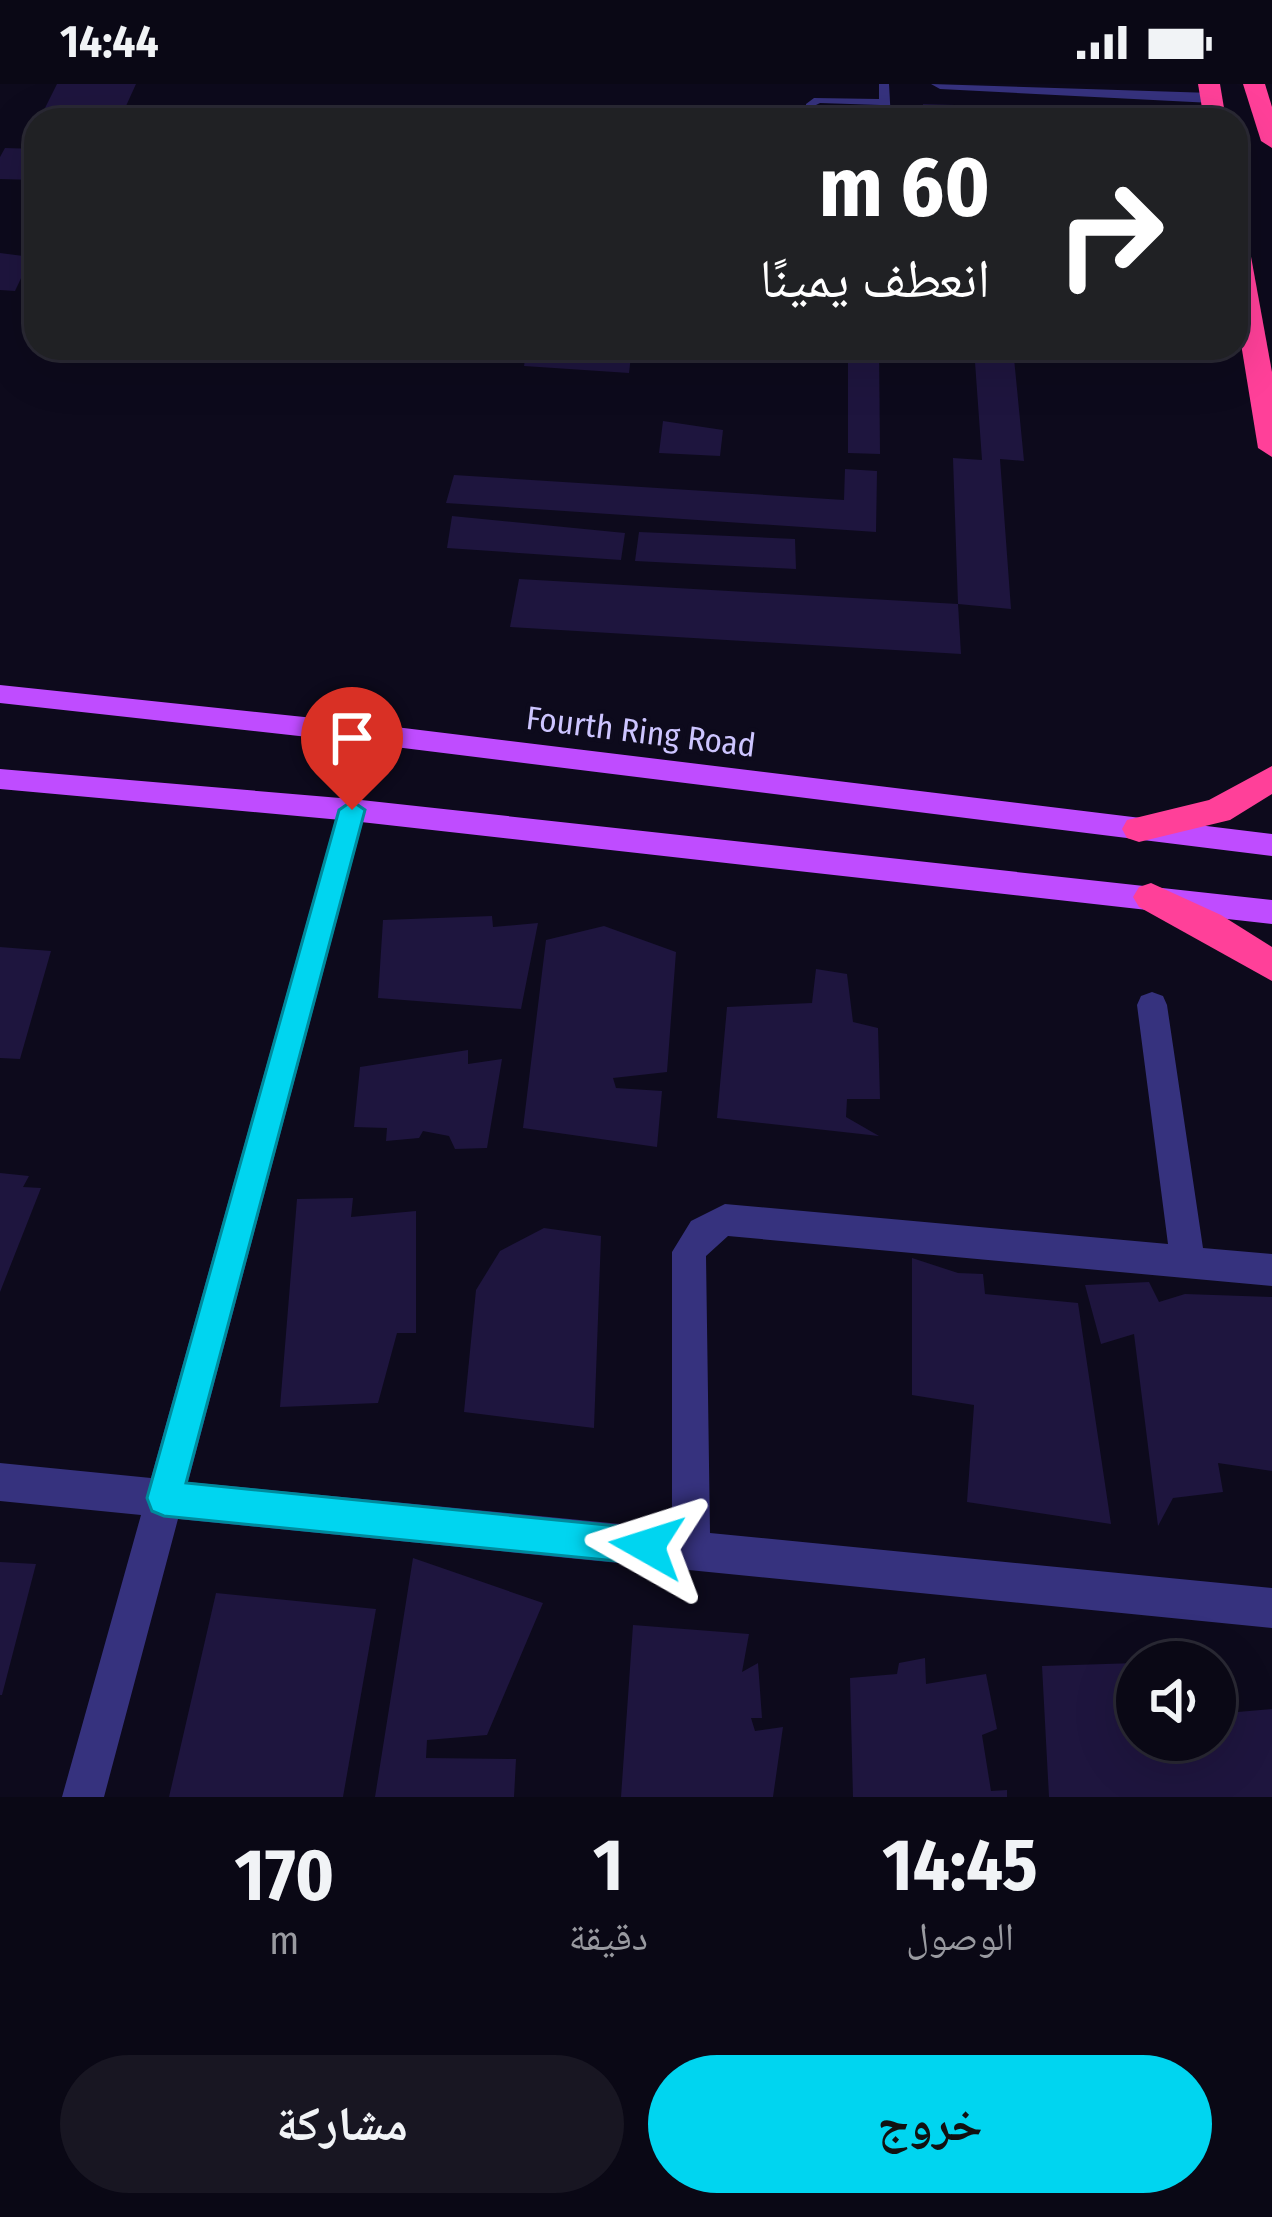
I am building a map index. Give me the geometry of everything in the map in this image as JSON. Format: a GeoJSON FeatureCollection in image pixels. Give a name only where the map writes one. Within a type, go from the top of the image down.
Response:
{"type":"FeatureCollection","features":[{"type":"Feature","properties":{"kind":"highway"},"geometry":{"type":"LineString","coordinates":[[1254,84],[1272,141]]}},
{"type":"Feature","properties":{"kind":"highway"},"geometry":{"type":"LineString","coordinates":[[1248,309],[1272,448]]}},
{"type":"Feature","properties":{"kind":"highway"},"geometry":{"type":"LineString","coordinates":[[1139,829],[1218,811],[1272,778]]}},
{"type":"Feature","properties":{"kind":"highway"},"geometry":{"type":"LineString","coordinates":[[1151,897],[1208,925],[1272,966]]}},
{"type":"Feature","properties":{"kind":"main road","name":"Fourth Ring Road"},"geometry":{"type":"LineString","coordinates":[[0,694],[1272,845]]}},
{"type":"Feature","properties":{"kind":"main road"},"geometry":{"type":"LineString","coordinates":[[0,779],[352,810],[1272,912]]}},
{"type":"Feature","properties":{"kind":"street"},"geometry":{"type":"LineString","coordinates":[[940,84],[1212,101]]}},
{"type":"Feature","properties":{"kind":"street"},"geometry":{"type":"LineString","coordinates":[[83,1797],[352,810]]}},
{"type":"Feature","properties":{"kind":"street"},"geometry":{"type":"LineString","coordinates":[[1152,1005],[1188,1262]]}},
{"type":"Feature","properties":{"kind":"street"},"geometry":{"type":"LineString","coordinates":[[691,1550],[689,1252],[703,1232],[725,1220],[1272,1270]]}},
{"type":"Feature","properties":{"kind":"street"},"geometry":{"type":"LineString","coordinates":[[0,1482],[1272,1608]]}},
{"type":"Feature","properties":{"kind":"lane"},"geometry":{"type":"LineString","coordinates":[[884,84],[885,108]]}},
{"type":"Feature","properties":{"kind":"lane"},"geometry":{"type":"LineString","coordinates":[[811,108],[818,100],[885,102]]}},
{"type":"Feature","properties":{"kind":"building"},"geometry":{"type":"Polygon","coordinates":[[[57,84],[136,84],[125,108],[45,108],[57,84]]]}},
{"type":"Feature","properties":{"kind":"building"},"geometry":{"type":"Polygon","coordinates":[[[923,104],[1052,108],[923,108],[923,104]]]}},
{"type":"Feature","properties":{"kind":"building"},"geometry":{"type":"Polygon","coordinates":[[[5,148],[24,149],[24,180],[0,179],[5,148]]]}},
{"type":"Feature","properties":{"kind":"building"},"geometry":{"type":"Polygon","coordinates":[[[0,253],[24,256],[24,272],[15,291],[0,290],[0,253]]]}},
{"type":"Feature","properties":{"kind":"building"},"geometry":{"type":"Polygon","coordinates":[[[525,360],[631,360],[629,373],[524,366],[525,360]]]}},
{"type":"Feature","properties":{"kind":"building"},"geometry":{"type":"Polygon","coordinates":[[[848,360],[879,360],[880,454],[848,453],[848,360]]]}},
{"type":"Feature","properties":{"kind":"building"},"geometry":{"type":"Polygon","coordinates":[[[975,360],[1014,360],[1024,461],[1000,459],[1011,609],[958,604],[953,458],[982,460],[975,360]]]}},
{"type":"Feature","properties":{"kind":"building"},"geometry":{"type":"Polygon","coordinates":[[[663,421],[723,430],[720,456],[659,453],[663,421]]]}},
{"type":"Feature","properties":{"kind":"building"},"geometry":{"type":"Polygon","coordinates":[[[845,469],[877,471],[876,532],[446,503],[454,475],[844,500],[845,469]]]}},
{"type":"Feature","properties":{"kind":"building"},"geometry":{"type":"Polygon","coordinates":[[[452,516],[625,533],[621,560],[447,548],[452,516]]]}},
{"type":"Feature","properties":{"kind":"building"},"geometry":{"type":"Polygon","coordinates":[[[639,532],[795,539],[796,569],[635,561],[639,532]]]}},
{"type":"Feature","properties":{"kind":"building"},"geometry":{"type":"Polygon","coordinates":[[[519,579],[958,604],[961,654],[510,627],[519,579]]]}},
{"type":"Feature","properties":{"kind":"building"},"geometry":{"type":"Polygon","coordinates":[[[492,916],[493,927],[538,923],[521,1009],[378,998],[383,920],[492,916]]]}},
{"type":"Feature","properties":{"kind":"building"},"geometry":{"type":"Polygon","coordinates":[[[604,926],[676,952],[667,1072],[613,1078],[616,1088],[662,1091],[657,1147],[523,1128],[546,940],[604,926]]]}},
{"type":"Feature","properties":{"kind":"building"},"geometry":{"type":"Polygon","coordinates":[[[0,947],[51,951],[20,1059],[0,1058],[0,947]]]}},
{"type":"Feature","properties":{"kind":"building"},"geometry":{"type":"Polygon","coordinates":[[[816,969],[847,974],[853,1022],[878,1028],[880,1099],[847,1099],[846,1117],[879,1136],[717,1118],[727,1007],[812,1003],[816,969]]]}},
{"type":"Feature","properties":{"kind":"building"},"geometry":{"type":"Polygon","coordinates":[[[468,1050],[468,1064],[502,1059],[487,1148],[455,1149],[449,1136],[423,1131],[419,1138],[386,1141],[387,1128],[354,1127],[360,1067],[468,1050]]]}},
{"type":"Feature","properties":{"kind":"building"},"geometry":{"type":"Polygon","coordinates":[[[0,1173],[29,1176],[23,1187],[41,1188],[0,1292],[0,1173]]]}},
{"type":"Feature","properties":{"kind":"building"},"geometry":{"type":"Polygon","coordinates":[[[353,1198],[351,1217],[416,1211],[416,1333],[397,1333],[378,1403],[280,1407],[297,1199],[353,1198]]]}},
{"type":"Feature","properties":{"kind":"building"},"geometry":{"type":"Polygon","coordinates":[[[544,1228],[601,1236],[594,1428],[464,1412],[476,1290],[500,1251],[544,1228]]]}},
{"type":"Feature","properties":{"kind":"building"},"geometry":{"type":"Polygon","coordinates":[[[912,1258],[958,1273],[983,1274],[985,1294],[1078,1303],[1111,1524],[967,1502],[974,1405],[912,1395],[912,1258]]]}},
{"type":"Feature","properties":{"kind":"building"},"geometry":{"type":"Polygon","coordinates":[[[1149,1282],[1159,1302],[1185,1294],[1272,1297],[1272,1471],[1218,1463],[1223,1492],[1173,1498],[1158,1526],[1134,1334],[1101,1344],[1085,1285],[1149,1282]]]}},
{"type":"Feature","properties":{"kind":"building"},"geometry":{"type":"Polygon","coordinates":[[[413,1558],[543,1603],[487,1735],[427,1740],[426,1758],[516,1759],[514,1797],[375,1797],[413,1558]]]}},
{"type":"Feature","properties":{"kind":"building"},"geometry":{"type":"Polygon","coordinates":[[[0,1562],[36,1564],[2,1695],[0,1695],[0,1562]]]}},
{"type":"Feature","properties":{"kind":"building"},"geometry":{"type":"Polygon","coordinates":[[[216,1593],[376,1609],[343,1797],[169,1797],[216,1593]]]}},
{"type":"Feature","properties":{"kind":"building"},"geometry":{"type":"Polygon","coordinates":[[[633,1625],[749,1634],[742,1672],[758,1663],[762,1718],[751,1718],[755,1731],[783,1727],[773,1797],[621,1797],[633,1625]]]}},
{"type":"Feature","properties":{"kind":"building"},"geometry":{"type":"Polygon","coordinates":[[[925,1658],[926,1684],[986,1674],[997,1729],[982,1735],[991,1791],[1007,1790],[1007,1797],[853,1797],[850,1678],[897,1674],[899,1663],[925,1658]]]}},
{"type":"Feature","properties":{"kind":"building"},"geometry":{"type":"Polygon","coordinates":[[[1116,1664],[1116,1761],[1236,1761],[1236,1712],[1272,1709],[1272,1797],[1049,1797],[1042,1666],[1116,1664]]]}},
{"type":"Feature","properties":{"kind":"route"},"geometry":{"type":"LineString","coordinates":[[352,810],[164,1498],[647,1546]]}}]}
